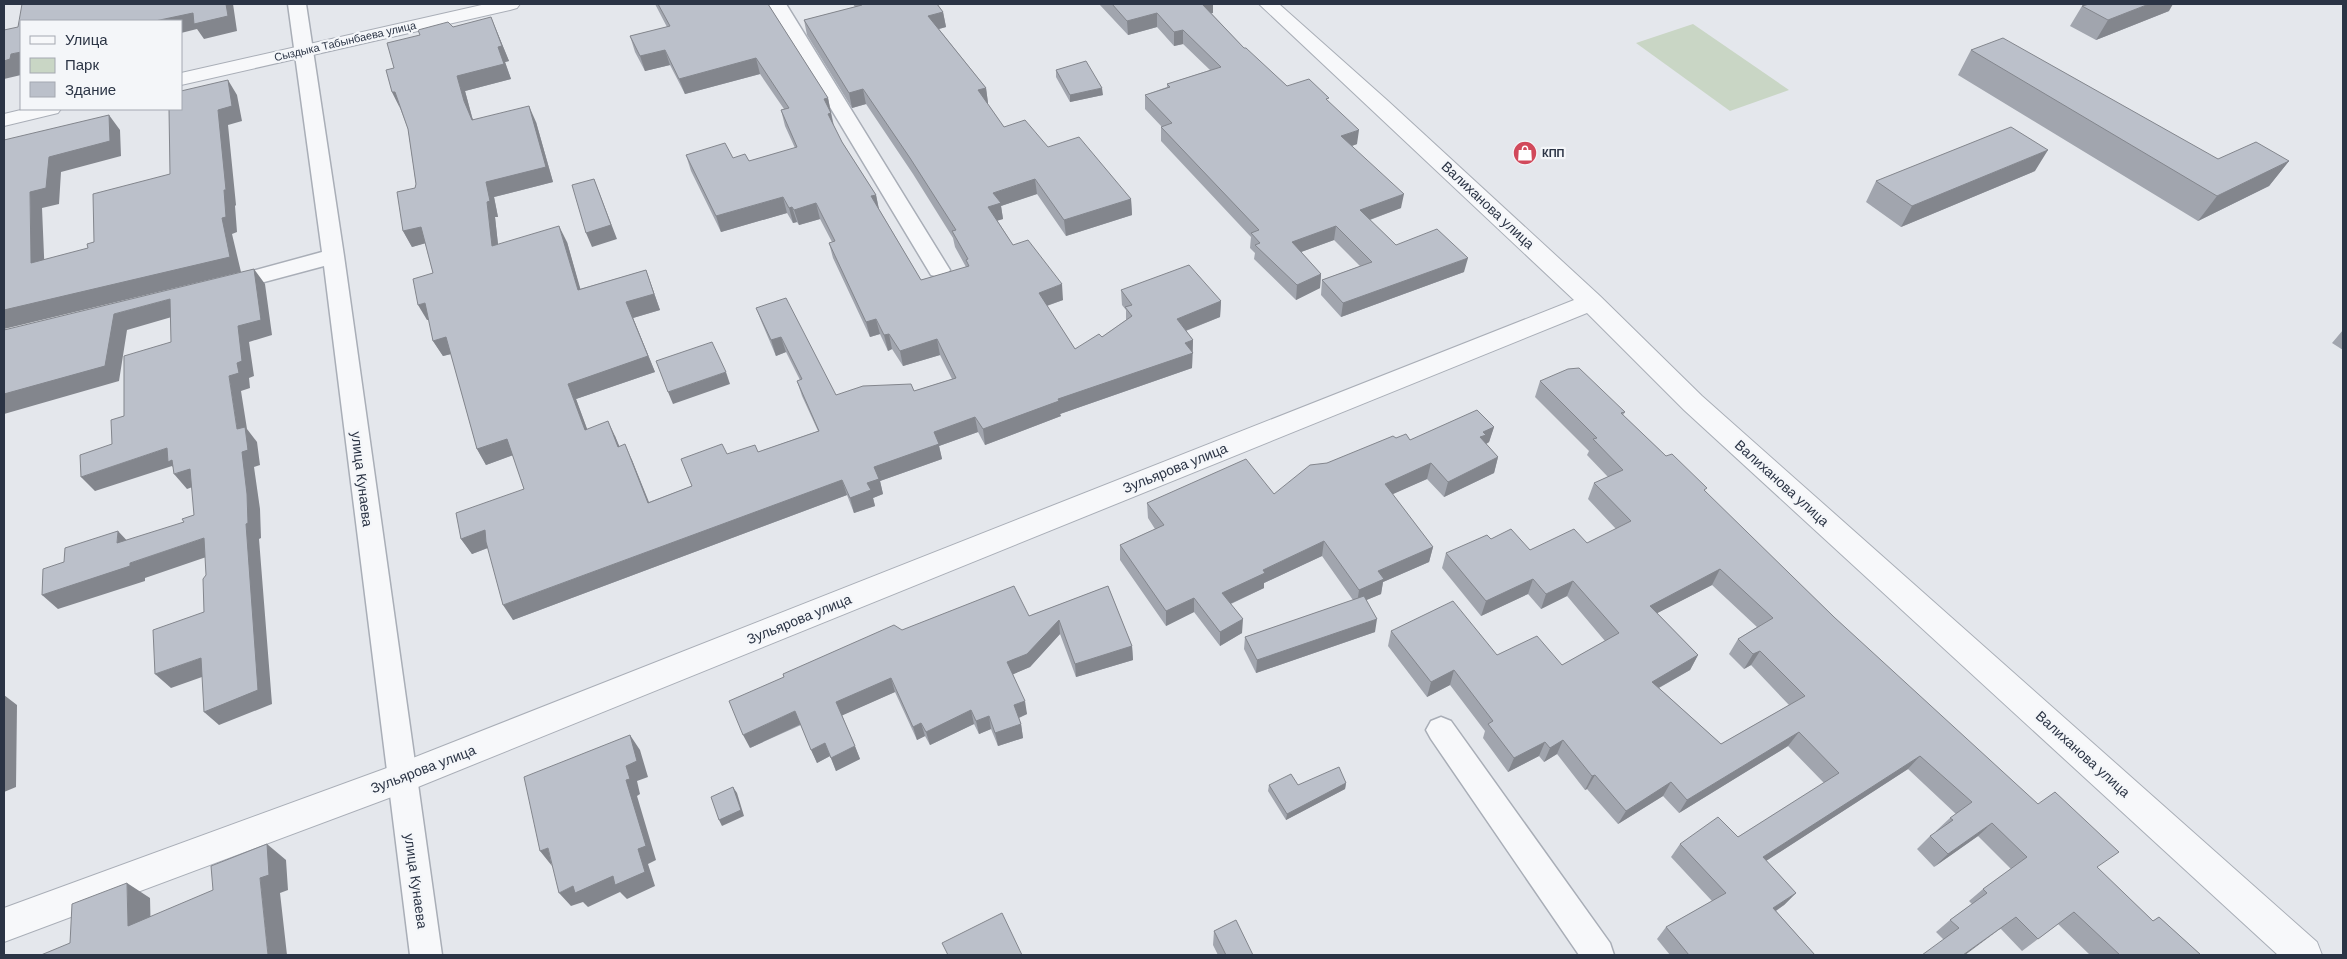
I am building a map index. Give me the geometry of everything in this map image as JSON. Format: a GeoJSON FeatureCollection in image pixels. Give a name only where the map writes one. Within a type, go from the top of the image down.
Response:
{"type":"FeatureCollection","features":[{"type":"Feature","properties":{"kind":"street","name":"улица Кунаева"},"geometry":{"type":"LineString","coordinates":[[297,4],[302,51],[333,256],[426,955]]}},
{"type":"Feature","properties":{"kind":"street","name":"Сыздыка Табынбаева улица"},"geometry":{"type":"LineString","coordinates":[[182,79],[510,4]]}},
{"type":"Feature","properties":{"kind":"street"},"geometry":{"type":"LineString","coordinates":[[777,4],[939,270]]}},
{"type":"Feature","properties":{"kind":"street","name":"Валиханова улица"},"geometry":{"type":"LineString","coordinates":[[1268,4],[1381,105],[1591,302],[1693,403],[2304,955]]}},
{"type":"Feature","properties":{"kind":"street"},"geometry":{"type":"LineString","coordinates":[[4,120],[47,110]]}},
{"type":"Feature","properties":{"kind":"street"},"geometry":{"type":"LineString","coordinates":[[206,290],[333,256]]}},
{"type":"Feature","properties":{"kind":"street","name":"Зульярова улица"},"geometry":{"type":"LineString","coordinates":[[4,926],[401,778],[1591,302]]}},
{"type":"Feature","properties":{"kind":"street"},"geometry":{"type":"LineString","coordinates":[[1441,730],[1598,955]]}},
{"type":"Feature","properties":{"kind":"green space"},"geometry":{"type":"Polygon","coordinates":[[[1693,24],[1789,90],[1730,111],[1636,43],[1693,24]]]}},
{"type":"Feature","properties":{"kind":"building"},"geometry":{"type":"Polygon","coordinates":[[[22,4],[226,4],[228,16],[194,24],[193,13],[160,20],[20,20],[20,52],[11,54],[10,59],[4,61],[4,30],[18,27],[22,4]]]}},
{"type":"Feature","properties":{"kind":"building"},"geometry":{"type":"Polygon","coordinates":[[[658,4],[768,4],[828,98],[824,99],[831,113],[828,114],[842,142],[876,195],[871,196],[921,280],[969,266],[966,260],[968,259],[952,231],[956,230],[863,89],[849,93],[804,20],[861,4],[937,4],[943,12],[928,16],[986,88],[978,90],[1004,127],[1025,120],[1048,147],[1079,137],[1131,199],[1064,220],[1035,179],[993,193],[1001,203],[988,207],[1013,245],[1028,240],[1062,284],[1039,293],[1075,349],[1099,334],[1102,337],[1132,316],[1125,307],[1132,305],[1121,290],[1189,265],[1221,301],[1177,319],[1193,340],[1185,343],[1193,353],[1058,399],[1059,401],[983,429],[975,417],[934,432],[939,444],[874,467],[879,479],[867,483],[871,490],[850,498],[842,480],[503,605],[486,542],[485,530],[461,539],[456,513],[524,489],[507,439],[477,449],[446,337],[433,341],[425,303],[418,305],[413,279],[433,273],[421,227],[403,231],[397,192],[415,188],[416,184],[408,129],[395,92],[392,92],[386,70],[394,68],[387,43],[420,35],[418,30],[448,22],[453,27],[491,17],[502,46],[498,47],[504,64],[457,76],[464,101],[472,120],[529,106],[546,167],[486,182],[490,201],[487,202],[492,246],[559,226],[578,290],[646,270],[654,294],[626,302],[648,356],[568,384],[585,430],[608,421],[618,447],[625,444],[648,503],[692,486],[681,459],[722,444],[727,454],[755,445],[758,452],[819,431],[797,381],[802,379],[781,337],[771,340],[756,308],[786,298],[836,395],[863,386],[911,384],[914,391],[956,378],[937,339],[900,351],[889,334],[884,335],[876,319],[866,322],[829,243],[835,241],[816,203],[794,210],[792,207],[789,208],[783,197],[716,216],[686,155],[725,143],[733,158],[745,154],[749,161],[797,147],[781,110],[789,108],[756,58],[679,79],[665,50],[640,56],[630,36],[670,26],[658,4]]]}},
{"type":"Feature","properties":{"kind":"building"},"geometry":{"type":"Polygon","coordinates":[[[1112,4],[1202,4],[1244,48],[1287,86],[1309,79],[1329,98],[1326,99],[1359,130],[1341,136],[1404,194],[1360,210],[1396,245],[1437,229],[1468,258],[1343,303],[1322,280],[1372,262],[1336,226],[1292,242],[1321,274],[1297,285],[1255,245],[1260,243],[1251,233],[1259,230],[1161,127],[1172,123],[1145,95],[1170,87],[1167,84],[1221,67],[1183,30],[1174,32],[1157,13],[1127,21],[1112,4]]]}},
{"type":"Feature","properties":{"kind":"building"},"geometry":{"type":"Polygon","coordinates":[[[2089,4],[2149,4],[2108,20],[2082,6],[2089,4]]]}},
{"type":"Feature","properties":{"kind":"building"},"geometry":{"type":"Polygon","coordinates":[[[2003,38],[2218,159],[2256,142],[2289,161],[2217,196],[1971,50],[2003,38]]]}},
{"type":"Feature","properties":{"kind":"building"},"geometry":{"type":"Polygon","coordinates":[[[1086,61],[1102,88],[1070,95],[1056,70],[1086,61]]]}},
{"type":"Feature","properties":{"kind":"building"},"geometry":{"type":"Polygon","coordinates":[[[228,80],[232,106],[218,110],[226,190],[224,190],[226,217],[222,218],[230,257],[4,310],[4,140],[109,115],[110,141],[49,157],[46,188],[30,192],[31,263],[88,248],[87,244],[94,242],[93,194],[170,174],[169,110],[182,110],[182,91],[228,80]]]}},
{"type":"Feature","properties":{"kind":"building"},"geometry":{"type":"Polygon","coordinates":[[[2011,127],[2048,150],[1912,206],[1876,181],[2011,127]]]}},
{"type":"Feature","properties":{"kind":"building"},"geometry":{"type":"Polygon","coordinates":[[[594,179],[611,225],[586,233],[572,185],[594,179]]]}},
{"type":"Feature","properties":{"kind":"building"},"geometry":{"type":"Polygon","coordinates":[[[254,269],[261,320],[238,326],[242,361],[237,363],[239,373],[229,376],[237,429],[245,427],[248,450],[242,452],[247,494],[248,523],[246,524],[258,690],[204,712],[201,658],[155,674],[153,630],[204,612],[203,579],[206,575],[204,538],[130,563],[130,566],[42,595],[43,569],[64,562],[65,548],[118,531],[117,543],[184,522],[182,519],[194,515],[190,469],[174,474],[172,460],[168,462],[167,448],[81,477],[80,455],[112,444],[111,420],[124,416],[124,356],[171,342],[170,299],[114,314],[105,366],[4,394],[4,330],[254,269]]]}},
{"type":"Feature","properties":{"kind":"building"},"geometry":{"type":"Polygon","coordinates":[[[712,342],[726,372],[668,392],[656,361],[712,342]]]}},
{"type":"Feature","properties":{"kind":"building"},"geometry":{"type":"Polygon","coordinates":[[[1579,368],[1625,412],[1621,413],[1666,456],[1672,454],[1707,488],[1704,490],[1834,617],[2038,804],[2055,792],[2119,852],[2097,867],[2153,921],[2159,917],[2201,955],[2120,955],[2074,912],[2038,939],[2016,917],[1963,955],[1922,955],[1959,928],[1950,920],[1987,893],[1983,889],[2027,857],[1992,823],[1948,854],[1930,836],[1953,820],[1950,818],[1972,802],[1920,756],[1763,857],[1796,893],[1773,908],[1815,955],[1689,955],[1666,927],[1726,893],[1680,844],[1718,817],[1738,837],[1839,773],[1799,732],[1687,800],[1671,782],[1626,811],[1595,775],[1592,776],[1563,740],[1550,748],[1545,742],[1514,758],[1488,724],[1493,721],[1454,670],[1431,682],[1391,631],[1453,601],[1497,655],[1537,636],[1562,665],[1619,633],[1573,581],[1546,594],[1533,579],[1486,601],[1446,553],[1487,535],[1491,539],[1511,529],[1530,550],[1574,529],[1587,543],[1631,521],[1594,483],[1623,470],[1593,439],[1597,438],[1540,381],[1568,369],[1579,368]],[[1720,569],[1650,606],[1698,655],[1652,682],[1721,744],[1805,696],[1760,651],[1753,654],[1738,639],[1773,618],[1720,569]]]}},
{"type":"Feature","properties":{"kind":"building"},"geometry":{"type":"Polygon","coordinates":[[[1477,410],[1494,427],[1483,432],[1486,435],[1480,437],[1498,457],[1448,482],[1431,463],[1385,484],[1433,547],[1378,571],[1384,579],[1359,590],[1324,541],[1263,570],[1265,573],[1222,593],[1243,619],[1220,632],[1194,598],[1166,611],[1120,545],[1164,525],[1147,503],[1246,459],[1274,494],[1310,465],[1327,463],[1393,436],[1396,438],[1406,434],[1410,440],[1477,410]]]}},
{"type":"Feature","properties":{"kind":"building"},"geometry":{"type":"Polygon","coordinates":[[[1014,586],[1029,616],[1108,586],[1132,646],[1075,664],[1059,620],[1027,654],[1007,662],[1025,701],[1014,705],[1021,724],[995,733],[989,716],[976,721],[971,710],[926,732],[921,723],[913,727],[891,678],[836,702],[855,746],[831,758],[825,743],[811,750],[795,711],[743,735],[729,701],[784,677],[783,674],[894,625],[902,630],[1014,586]]]}},
{"type":"Feature","properties":{"kind":"building"},"geometry":{"type":"Polygon","coordinates":[[[1364,596],[1377,619],[1257,660],[1245,637],[1364,596]]]}},
{"type":"Feature","properties":{"kind":"building"},"geometry":{"type":"Polygon","coordinates":[[[630,735],[637,761],[626,766],[630,779],[626,780],[646,846],[638,849],[645,872],[615,885],[613,876],[575,893],[573,886],[559,893],[548,848],[540,851],[524,777],[630,735]]]}},
{"type":"Feature","properties":{"kind":"building"},"geometry":{"type":"Polygon","coordinates":[[[1339,767],[1346,783],[1287,814],[1269,785],[1291,774],[1298,785],[1339,767]]]}},
{"type":"Feature","properties":{"kind":"building"},"geometry":{"type":"Polygon","coordinates":[[[733,787],[741,810],[719,820],[711,797],[733,787]]]}},
{"type":"Feature","properties":{"kind":"building"},"geometry":{"type":"Polygon","coordinates":[[[267,844],[269,875],[260,878],[268,955],[41,955],[70,943],[72,904],[127,883],[128,926],[213,890],[211,866],[267,844]]]}},
{"type":"Feature","properties":{"kind":"building"},"geometry":{"type":"Polygon","coordinates":[[[1002,913],[1022,955],[948,955],[942,943],[1002,913]]]}},
{"type":"Feature","properties":{"kind":"building"},"geometry":{"type":"Polygon","coordinates":[[[1236,920],[1253,955],[1226,955],[1214,931],[1236,920]]]}},
{"type":"Feature","properties":{"kind":"place","name":"КПП"},"geometry":{"type":"Point","coordinates":[1525,153]}}]}
